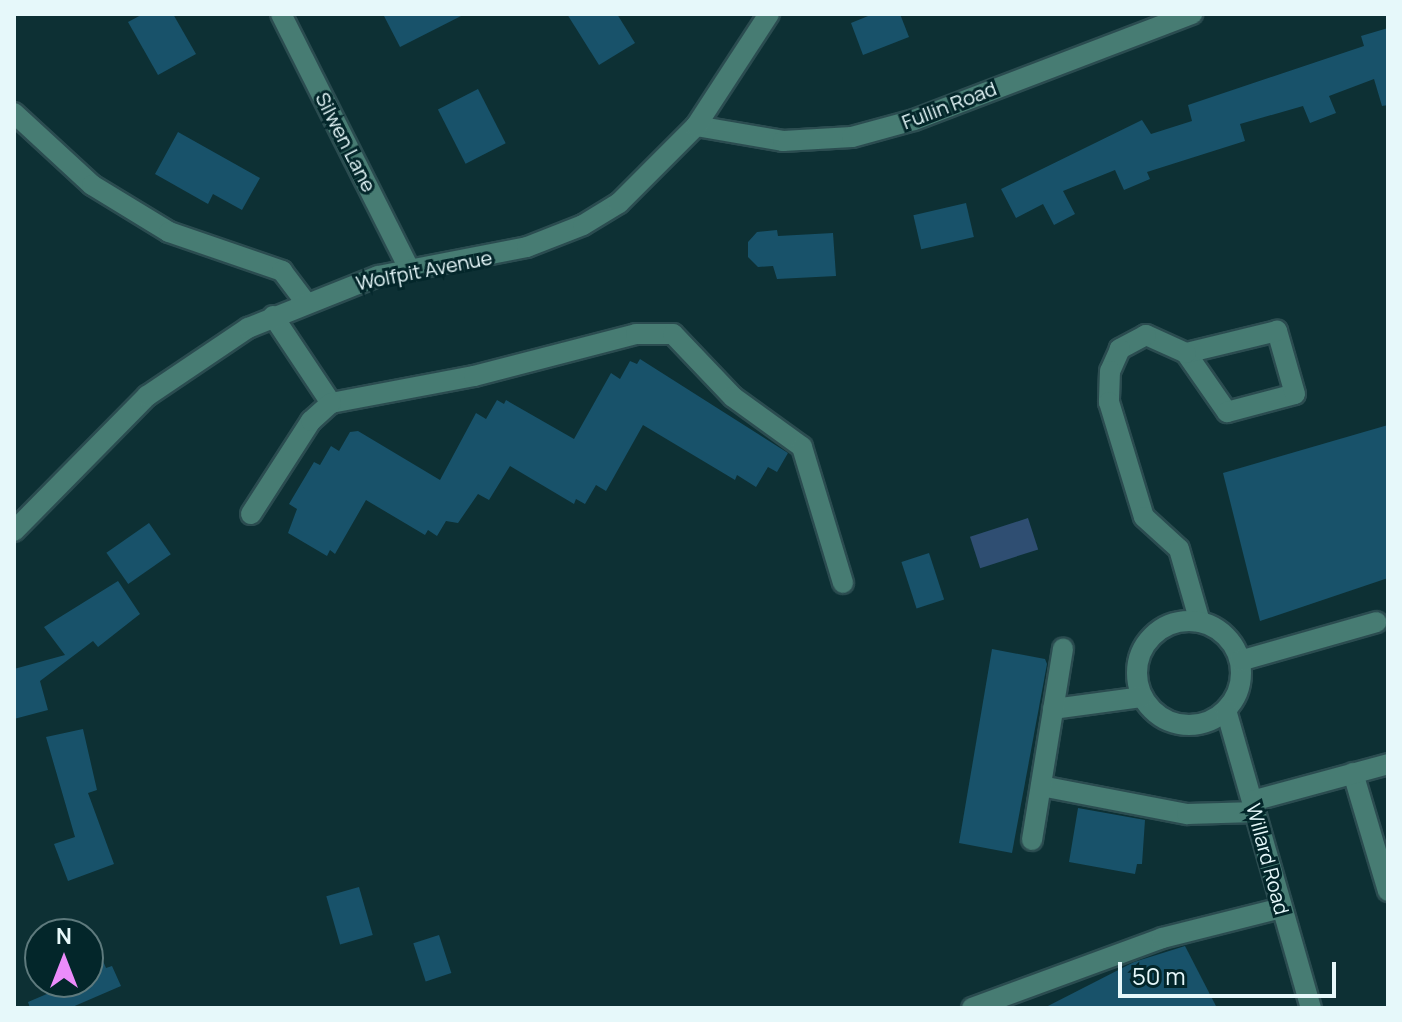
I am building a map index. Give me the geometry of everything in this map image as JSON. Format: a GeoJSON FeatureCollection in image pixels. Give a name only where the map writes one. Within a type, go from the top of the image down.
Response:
{"type":"FeatureCollection","features":[{"type":"Feature","properties":{"kind":"street","name":"Silwen Lane"},"geometry":{"type":"LineString","coordinates":[[281,14],[410,270]]}},
{"type":"Feature","properties":{"kind":"street","name":"Wolfpit Avenue"},"geometry":{"type":"LineString","coordinates":[[18,520],[147,396],[186,366],[273,316],[305,301],[410,270],[508,253],[583,225],[645,182],[696,126],[769,14]]}},
{"type":"Feature","properties":{"kind":"street","name":"Fullin Road"},"geometry":{"type":"LineString","coordinates":[[696,126],[773,140],[852,137],[914,120],[1192,14]]}},
{"type":"Feature","properties":{"kind":"street"},"geometry":{"type":"LineString","coordinates":[[14,113],[92,185],[169,232],[282,271],[305,301]]}},
{"type":"Feature","properties":{"kind":"street"},"geometry":{"type":"LineString","coordinates":[[273,316],[331,403]]}},
{"type":"Feature","properties":{"kind":"street"},"geometry":{"type":"LineString","coordinates":[[1186,353],[1277,331],[1295,394],[1227,412],[1186,353],[1146,335],[1120,349],[1110,371],[1109,402],[1144,517],[1179,549],[1200,622]]}},
{"type":"Feature","properties":{"kind":"street"},"geometry":{"type":"LineString","coordinates":[[251,514],[311,421],[331,403],[487,373],[636,334],[673,334],[733,397],[802,447],[843,583]]}},
{"type":"Feature","properties":{"kind":"street"},"geometry":{"type":"LineString","coordinates":[[1200,622],[1218,630],[1240,661],[1236,696],[1226,710],[1190,726],[1171,722],[1142,697],[1137,664],[1142,648],[1167,625],[1200,622]]}},
{"type":"Feature","properties":{"kind":"street"},"geometry":{"type":"LineString","coordinates":[[1240,661],[1377,622]]}},
{"type":"Feature","properties":{"kind":"street"},"geometry":{"type":"LineString","coordinates":[[1032,840],[1063,648]]}},
{"type":"Feature","properties":{"kind":"street"},"geometry":{"type":"LineString","coordinates":[[1053,709],[1142,697]]}},
{"type":"Feature","properties":{"kind":"street","name":"Willard Road"},"geometry":{"type":"LineString","coordinates":[[1226,710],[1311,1008]]}},
{"type":"Feature","properties":{"kind":"street"},"geometry":{"type":"LineString","coordinates":[[1041,786],[1187,814],[1254,806],[1388,764]]}},
{"type":"Feature","properties":{"kind":"street"},"geometry":{"type":"LineString","coordinates":[[1353,773],[1388,891]]}},
{"type":"Feature","properties":{"kind":"street"},"geometry":{"type":"LineString","coordinates":[[972,1008],[1162,938],[1281,908]]}},
{"type":"Feature","properties":{"kind":"water"},"geometry":{"type":"Polygon","coordinates":[[[1028,518],[1038,549],[980,568],[970,537],[1028,518]]]}},
{"type":"Feature","properties":{"kind":"building"},"geometry":{"type":"Polygon","coordinates":[[[143,14],[173,14],[196,54],[158,75],[128,22],[143,14]]]}},
{"type":"Feature","properties":{"kind":"building"},"geometry":{"type":"Polygon","coordinates":[[[383,14],[465,14],[400,47],[383,14]]]}},
{"type":"Feature","properties":{"kind":"building"},"geometry":{"type":"Polygon","coordinates":[[[567,14],[617,14],[635,43],[599,65],[567,14]]]}},
{"type":"Feature","properties":{"kind":"building"},"geometry":{"type":"Polygon","coordinates":[[[873,14],[900,14],[909,37],[863,55],[851,23],[873,14]]]}},
{"type":"Feature","properties":{"kind":"building"},"geometry":{"type":"Polygon","coordinates":[[[1388,28],[1388,105],[1382,106],[1374,79],[1329,96],[1336,113],[1310,123],[1303,106],[1240,124],[1245,141],[1147,172],[1150,179],[1124,190],[1115,170],[1063,191],[1075,214],[1054,225],[1043,204],[1016,218],[1001,189],[1142,120],[1151,134],[1192,121],[1188,105],[1364,46],[1361,36],[1388,28]]]}},
{"type":"Feature","properties":{"kind":"building"},"geometry":{"type":"Polygon","coordinates":[[[478,89],[506,143],[466,164],[438,109],[478,89]]]}},
{"type":"Feature","properties":{"kind":"building"},"geometry":{"type":"Polygon","coordinates":[[[178,132],[260,178],[242,210],[213,194],[208,204],[155,174],[178,132]]]}},
{"type":"Feature","properties":{"kind":"building"},"geometry":{"type":"Polygon","coordinates":[[[966,203],[974,237],[921,249],[913,215],[966,203]]]}},
{"type":"Feature","properties":{"kind":"building"},"geometry":{"type":"Polygon","coordinates":[[[777,230],[778,236],[833,233],[836,276],[777,279],[773,266],[758,267],[748,257],[748,242],[757,232],[777,230]]]}},
{"type":"Feature","properties":{"kind":"building"},"geometry":{"type":"Polygon","coordinates":[[[640,359],[788,453],[777,472],[768,467],[756,487],[737,475],[735,480],[643,425],[606,491],[596,485],[585,504],[576,499],[574,504],[510,466],[489,500],[478,494],[458,523],[446,521],[437,536],[428,530],[425,535],[366,500],[335,554],[330,550],[327,556],[288,533],[297,509],[289,504],[314,462],[320,465],[331,446],[339,451],[350,432],[358,431],[440,480],[476,413],[486,419],[497,400],[504,404],[506,400],[574,439],[611,373],[620,379],[630,361],[637,364],[640,359]]]}},
{"type":"Feature","properties":{"kind":"building"},"geometry":{"type":"Polygon","coordinates":[[[1388,425],[1388,578],[1260,621],[1223,473],[1388,425]]]}},
{"type":"Feature","properties":{"kind":"building"},"geometry":{"type":"Polygon","coordinates":[[[149,523],[171,554],[128,584],[106,553],[149,523]]]}},
{"type":"Feature","properties":{"kind":"building"},"geometry":{"type":"Polygon","coordinates":[[[929,553],[944,600],[917,609],[901,562],[929,553]]]}},
{"type":"Feature","properties":{"kind":"building"},"geometry":{"type":"Polygon","coordinates":[[[118,581],[140,614],[98,647],[93,641],[40,681],[48,710],[14,719],[14,669],[65,655],[44,627],[118,581]]]}},
{"type":"Feature","properties":{"kind":"building"},"geometry":{"type":"Polygon","coordinates":[[[992,649],[1045,659],[1047,664],[1012,853],[959,843],[992,649]]]}},
{"type":"Feature","properties":{"kind":"building"},"geometry":{"type":"Polygon","coordinates":[[[83,729],[97,790],[88,793],[114,864],[68,881],[54,844],[75,837],[46,737],[83,729]]]}},
{"type":"Feature","properties":{"kind":"building"},"geometry":{"type":"Polygon","coordinates":[[[1078,808],[1145,820],[1142,864],[1137,864],[1135,874],[1069,862],[1078,808]]]}},
{"type":"Feature","properties":{"kind":"building"},"geometry":{"type":"Polygon","coordinates":[[[359,887],[373,935],[340,944],[326,896],[359,887]]]}},
{"type":"Feature","properties":{"kind":"building"},"geometry":{"type":"Polygon","coordinates":[[[439,935],[451,973],[426,981],[413,943],[439,935]]]}},
{"type":"Feature","properties":{"kind":"building"},"geometry":{"type":"Polygon","coordinates":[[[1185,946],[1217,1008],[1044,1008],[1134,962],[1185,946]]]}},
{"type":"Feature","properties":{"kind":"building"},"geometry":{"type":"Polygon","coordinates":[[[104,963],[106,968],[112,966],[121,986],[104,993],[104,963]]]}},
{"type":"Feature","properties":{"kind":"building"},"geometry":{"type":"Polygon","coordinates":[[[37,998],[93,998],[70,1008],[30,1008],[28,1002],[37,998]]]}}]}
